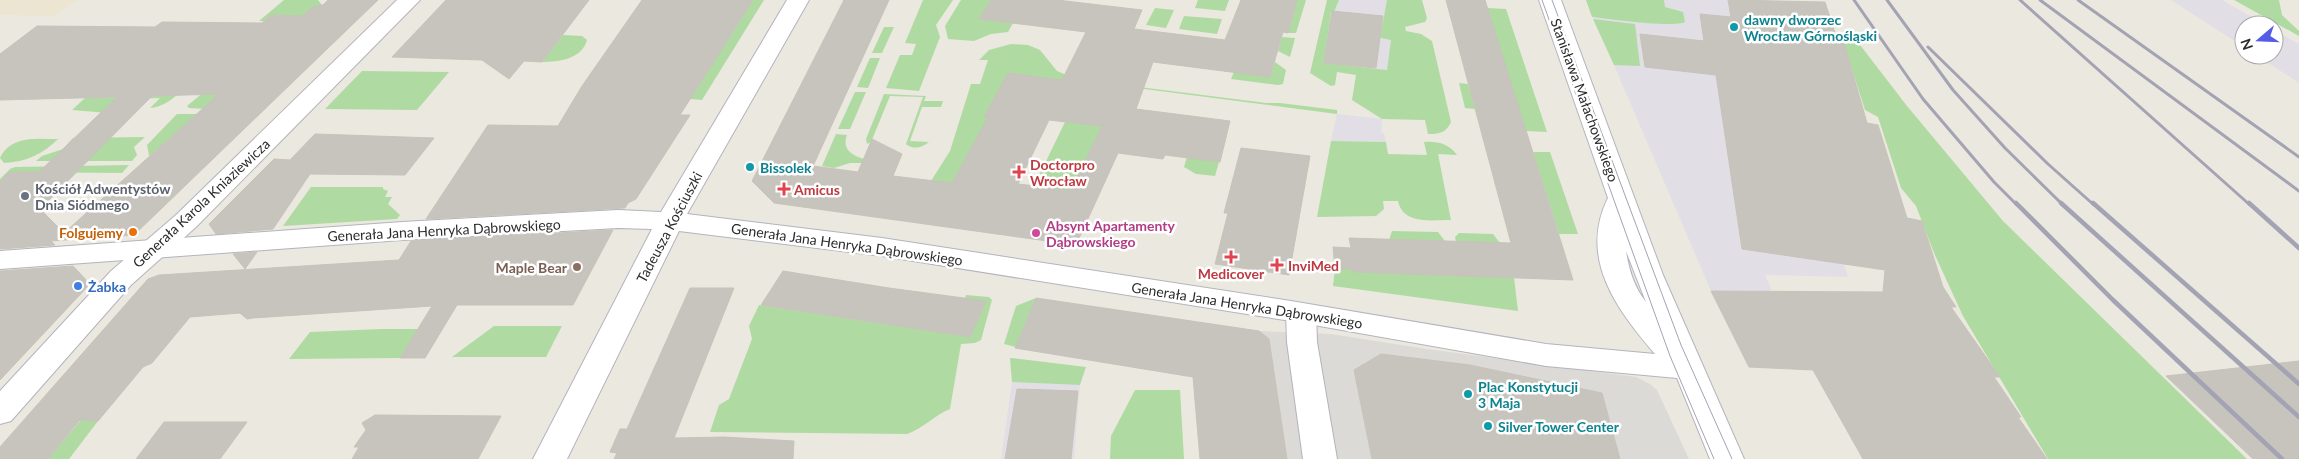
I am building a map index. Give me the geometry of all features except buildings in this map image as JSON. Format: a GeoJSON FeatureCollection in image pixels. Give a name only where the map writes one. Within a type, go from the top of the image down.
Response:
{"type":"FeatureCollection","features":[{"type":"Feature","properties":{"kind":"street","name":"Generała Karola Kniaziewicza"},"geometry":{"type":"LineString","coordinates":[[0,412],[121,278],[186,221],[408,0]]}},
{"type":"Feature","properties":{"kind":"street","name":"Tadeusza Kościuszki"},"geometry":{"type":"LineString","coordinates":[[550,459],[670,221],[798,0]]}},
{"type":"Feature","properties":{"kind":"street","name":"Stanisława Małachowskiego"},"geometry":{"type":"LineString","coordinates":[[1550,0],[1620,200],[1687,368],[1727,459]]}},
{"type":"Feature","properties":{"kind":"street","name":"Generała Jana Henryka Dąbrowskiego"},"geometry":{"type":"LineString","coordinates":[[0,260],[355,235],[610,220],[670,221],[882,247],[1301,313],[1546,355],[1687,368]]}},
{"type":"Feature","properties":{"kind":"street"},"geometry":{"type":"LineString","coordinates":[[1301,313],[1302,342],[1320,459]]}},
{"type":"Feature","properties":{"kind":"shaded area"},"geometry":{"type":"Polygon","coordinates":[[[0,0],[77,0],[54,16],[0,15],[0,0]]]}},
{"type":"Feature","properties":{"kind":"shaded area"},"geometry":{"type":"Polygon","coordinates":[[[1339,0],[1387,0],[1380,39],[1391,39],[1388,70],[1324,63],[1331,11],[1334,11],[1339,0]]]}},
{"type":"Feature","properties":{"kind":"shaded area"},"geometry":{"type":"Polygon","coordinates":[[[1586,0],[1760,0],[1772,56],[1848,277],[1765,275],[1772,291],[1711,291],[1586,0]]]}},
{"type":"Feature","properties":{"kind":"shaded area"},"geometry":{"type":"Polygon","coordinates":[[[2171,0],[2222,0],[2248,15],[2234,15],[2234,41],[2171,0]]]}},
{"type":"Feature","properties":{"kind":"shaded area"},"geometry":{"type":"Polygon","coordinates":[[[2284,36],[2299,44],[2299,83],[2271,65],[2284,65],[2284,36]]]}},
{"type":"Feature","properties":{"kind":"shaded area"},"geometry":{"type":"Polygon","coordinates":[[[1337,114],[1382,119],[1381,133],[1384,133],[1386,142],[1331,141],[1337,114]]]}},
{"type":"Feature","properties":{"kind":"shaded area","name":"Plac Konstytucji 3 Maja"},"geometry":{"type":"Polygon","coordinates":[[[1259,331],[1331,334],[1636,377],[1657,390],[1689,459],[1287,459],[1269,339],[1259,331]]]}},
{"type":"Feature","properties":{"kind":"shaded area"},"geometry":{"type":"Polygon","coordinates":[[[1012,382],[1080,385],[1074,459],[1001,459],[1012,382]]]}},
{"type":"Feature","properties":{"kind":"green space"},"geometry":{"type":"Polygon","coordinates":[[[284,0],[318,0],[322,5],[319,8],[311,8],[303,16],[271,15],[264,21],[259,21],[284,0]]]}},
{"type":"Feature","properties":{"kind":"green space"},"geometry":{"type":"Polygon","coordinates":[[[753,0],[764,0],[702,100],[690,99],[753,0]]]}},
{"type":"Feature","properties":{"kind":"green space"},"geometry":{"type":"Polygon","coordinates":[[[923,0],[953,0],[936,25],[940,37],[919,91],[886,88],[900,55],[912,55],[916,44],[905,43],[923,0]]]}},
{"type":"Feature","properties":{"kind":"green space"},"geometry":{"type":"Polygon","coordinates":[[[961,0],[991,0],[979,19],[1013,23],[1008,32],[991,34],[974,41],[948,39],[945,26],[961,0]]]}},
{"type":"Feature","properties":{"kind":"green space"},"geometry":{"type":"Polygon","coordinates":[[[1198,0],[1229,0],[1225,11],[1195,8],[1198,0]]]}},
{"type":"Feature","properties":{"kind":"green space"},"geometry":{"type":"Polygon","coordinates":[[[1297,0],[1306,0],[1296,33],[1288,33],[1297,0]]]}},
{"type":"Feature","properties":{"kind":"green space"},"geometry":{"type":"Polygon","coordinates":[[[1327,0],[1339,0],[1334,12],[1331,12],[1324,63],[1387,70],[1391,40],[1380,38],[1387,0],[1422,0],[1427,18],[1425,22],[1405,27],[1406,31],[1421,34],[1432,41],[1451,122],[1447,129],[1439,133],[1428,134],[1425,120],[1382,119],[1352,100],[1356,75],[1337,72],[1335,85],[1331,86],[1310,73],[1327,0]]]}},
{"type":"Feature","properties":{"kind":"green space"},"geometry":{"type":"Polygon","coordinates":[[[1586,0],[1664,0],[1665,7],[1683,12],[1685,22],[1678,24],[1655,24],[1592,17],[1586,0]]]}},
{"type":"Feature","properties":{"kind":"green space"},"geometry":{"type":"Polygon","coordinates":[[[2234,0],[2279,0],[2282,15],[2261,15],[2234,0]]]}},
{"type":"Feature","properties":{"kind":"green space"},"geometry":{"type":"Polygon","coordinates":[[[1155,8],[1174,10],[1166,28],[1146,25],[1155,8]]]}},
{"type":"Feature","properties":{"kind":"green space"},"geometry":{"type":"Polygon","coordinates":[[[1487,8],[1506,9],[1547,132],[1526,131],[1487,8]]]}},
{"type":"Feature","properties":{"kind":"green space"},"geometry":{"type":"Polygon","coordinates":[[[1184,16],[1222,19],[1217,34],[1179,29],[1184,16]]]}},
{"type":"Feature","properties":{"kind":"green space"},"geometry":{"type":"Polygon","coordinates":[[[2284,17],[2299,31],[2299,36],[2284,28],[2284,17]]]}},
{"type":"Feature","properties":{"kind":"green space"},"geometry":{"type":"Polygon","coordinates":[[[1593,19],[1635,24],[1640,66],[1614,65],[1593,19]]]}},
{"type":"Feature","properties":{"kind":"green space"},"geometry":{"type":"Polygon","coordinates":[[[884,27],[894,27],[882,53],[872,53],[884,27]]]}},
{"type":"Feature","properties":{"kind":"green space"},"geometry":{"type":"Polygon","coordinates":[[[1840,32],[1857,41],[1907,106],[2003,221],[2247,459],[2048,459],[1963,316],[1934,253],[1916,206],[1901,188],[1878,117],[1865,110],[1840,32]]]}},
{"type":"Feature","properties":{"kind":"green space"},"geometry":{"type":"Polygon","coordinates":[[[563,35],[582,36],[587,40],[580,51],[569,58],[542,62],[563,35]]]}},
{"type":"Feature","properties":{"kind":"green space"},"geometry":{"type":"Polygon","coordinates":[[[1282,37],[1295,38],[1290,57],[1278,51],[1282,37]]]}},
{"type":"Feature","properties":{"kind":"green space"},"geometry":{"type":"Polygon","coordinates":[[[1011,44],[1028,45],[1040,50],[1057,71],[1076,79],[1337,110],[1337,114],[1121,86],[1071,190],[1034,186],[1065,122],[1004,89],[952,183],[931,181],[950,151],[971,84],[980,84],[988,60],[979,60],[989,50],[1011,44]]]}},
{"type":"Feature","properties":{"kind":"green space"},"geometry":{"type":"Polygon","coordinates":[[[870,58],[880,58],[868,88],[857,87],[870,58]]]}},
{"type":"Feature","properties":{"kind":"green space"},"geometry":{"type":"Polygon","coordinates":[[[1275,62],[1286,70],[1283,84],[1231,79],[1234,72],[1270,77],[1275,62]]]}},
{"type":"Feature","properties":{"kind":"green space"},"geometry":{"type":"Polygon","coordinates":[[[362,71],[449,72],[417,110],[325,109],[362,71]]]}},
{"type":"Feature","properties":{"kind":"green space"},"geometry":{"type":"Polygon","coordinates":[[[179,80],[177,95],[158,106],[150,108],[160,98],[126,99],[108,113],[72,110],[85,98],[162,96],[179,80]]]}},
{"type":"Feature","properties":{"kind":"green space"},"geometry":{"type":"Polygon","coordinates":[[[1459,83],[1468,84],[1475,109],[1465,108],[1459,83]]]}},
{"type":"Feature","properties":{"kind":"green space"},"geometry":{"type":"Polygon","coordinates":[[[232,85],[205,109],[189,108],[187,106],[204,92],[232,85]]]}},
{"type":"Feature","properties":{"kind":"green space"},"geometry":{"type":"Polygon","coordinates":[[[855,92],[866,92],[850,129],[838,129],[855,92]]]}},
{"type":"Feature","properties":{"kind":"green space"},"geometry":{"type":"Polygon","coordinates":[[[884,94],[926,96],[924,101],[943,101],[941,107],[922,107],[910,141],[929,142],[918,148],[906,144],[923,97],[890,96],[871,142],[867,144],[866,139],[884,94]]]}},
{"type":"Feature","properties":{"kind":"green space"},"geometry":{"type":"Polygon","coordinates":[[[177,114],[199,114],[149,156],[147,145],[177,114]]]}},
{"type":"Feature","properties":{"kind":"green space"},"geometry":{"type":"Polygon","coordinates":[[[836,134],[847,135],[847,148],[850,152],[861,158],[880,163],[850,163],[834,168],[822,166],[836,134]]]}},
{"type":"Feature","properties":{"kind":"green space"},"geometry":{"type":"Polygon","coordinates":[[[145,137],[134,147],[137,155],[132,161],[36,161],[42,156],[63,149],[73,138],[145,137]]]}},
{"type":"Feature","properties":{"kind":"green space"},"geometry":{"type":"Polygon","coordinates":[[[33,139],[58,139],[40,153],[27,159],[4,163],[0,158],[11,145],[18,142],[33,139]]]}},
{"type":"Feature","properties":{"kind":"green space"},"geometry":{"type":"Polygon","coordinates":[[[1331,141],[1386,142],[1388,154],[1427,155],[1424,142],[1434,142],[1447,146],[1457,155],[1438,154],[1451,220],[1419,220],[1412,218],[1401,209],[1398,201],[1383,201],[1384,209],[1376,216],[1317,217],[1331,141]]]}},
{"type":"Feature","properties":{"kind":"green space"},"geometry":{"type":"Polygon","coordinates":[[[1533,152],[1550,152],[1578,234],[1559,234],[1533,152]]]}},
{"type":"Feature","properties":{"kind":"green space"},"geometry":{"type":"Polygon","coordinates":[[[1187,157],[1219,162],[1215,176],[1196,174],[1184,167],[1187,157]]]}},
{"type":"Feature","properties":{"kind":"green space"},"geometry":{"type":"Polygon","coordinates":[[[129,165],[122,173],[10,172],[0,182],[0,179],[10,169],[15,167],[129,165]]]}},
{"type":"Feature","properties":{"kind":"green space"},"geometry":{"type":"Polygon","coordinates":[[[311,187],[383,187],[383,189],[388,191],[385,197],[392,197],[388,204],[400,215],[397,219],[283,226],[311,187]]]}},
{"type":"Feature","properties":{"kind":"green space"},"geometry":{"type":"Polygon","coordinates":[[[1392,231],[1438,232],[1445,241],[1389,240],[1392,231]]]}},
{"type":"Feature","properties":{"kind":"green space"},"geometry":{"type":"Polygon","coordinates":[[[1459,233],[1493,234],[1500,243],[1456,242],[1455,237],[1459,233]]]}},
{"type":"Feature","properties":{"kind":"green space"},"geometry":{"type":"Polygon","coordinates":[[[1335,269],[1353,269],[1354,272],[1514,277],[1518,311],[1333,286],[1335,269]]]}},
{"type":"Feature","properties":{"kind":"green space"},"geometry":{"type":"Polygon","coordinates":[[[966,295],[989,297],[992,300],[981,340],[975,343],[961,344],[950,409],[913,431],[907,434],[710,432],[719,405],[729,399],[752,339],[749,326],[759,305],[970,337],[986,301],[965,299],[966,295]]]}},
{"type":"Feature","properties":{"kind":"green space"},"geometry":{"type":"Polygon","coordinates":[[[1036,298],[1016,347],[1004,344],[1016,306],[1036,298]]]}},
{"type":"Feature","properties":{"kind":"green space"},"geometry":{"type":"Polygon","coordinates":[[[494,326],[562,326],[546,357],[452,357],[494,326]]]}},
{"type":"Feature","properties":{"kind":"green space"},"geometry":{"type":"Polygon","coordinates":[[[418,329],[400,358],[289,359],[310,332],[418,329]]]}},
{"type":"Feature","properties":{"kind":"green space"},"geometry":{"type":"Polygon","coordinates":[[[1010,358],[1086,367],[1080,385],[1012,382],[1010,358]]]}},
{"type":"Feature","properties":{"kind":"green space"},"geometry":{"type":"Polygon","coordinates":[[[1135,390],[1180,390],[1184,459],[1110,459],[1111,436],[1135,390]]]}},
{"type":"Feature","properties":{"kind":"green space"},"geometry":{"type":"Polygon","coordinates":[[[81,420],[98,421],[69,459],[48,459],[81,420]]]}},
{"type":"Feature","properties":{"kind":"tram line"},"geometry":{"type":"LineString","coordinates":[[1542,0],[1670,356],[1714,459]]}},
{"type":"Feature","properties":{"kind":"tram line"},"geometry":{"type":"LineString","coordinates":[[1552,0],[1681,345],[1732,459]]}},
{"type":"Feature","properties":{"kind":"railway"},"geometry":{"type":"LineString","coordinates":[[1854,0],[1923,99],[1994,182],[2017,205]]}},
{"type":"Feature","properties":{"kind":"railway"},"geometry":{"type":"LineString","coordinates":[[1887,0],[1953,90],[2005,148],[2063,205]]}},
{"type":"Feature","properties":{"kind":"railway"},"geometry":{"type":"LineString","coordinates":[[2020,0],[2250,205]]}},
{"type":"Feature","properties":{"kind":"railway"},"geometry":{"type":"LineString","coordinates":[[2040,0],[2299,191]]}},
{"type":"Feature","properties":{"kind":"railway"},"geometry":{"type":"LineString","coordinates":[[2078,0],[2299,157]]}},
{"type":"Feature","properties":{"kind":"railway"},"geometry":{"type":"LineString","coordinates":[[1928,47],[2048,164],[2094,205]]}},
{"type":"Feature","properties":{"kind":"railway"},"geometry":{"type":"LineString","coordinates":[[2016,203],[2113,300],[2282,459]]}},
{"type":"Feature","properties":{"kind":"railway"},"geometry":{"type":"LineString","coordinates":[[2061,203],[2299,417]]}},
{"type":"Feature","properties":{"kind":"railway"},"geometry":{"type":"LineString","coordinates":[[2093,203],[2299,384]]}},
{"type":"Feature","properties":{"kind":"railway"},"geometry":{"type":"LineString","coordinates":[[2249,203],[2299,248]]}},
{"type":"Feature","properties":{"kind":"place","name":"dawny dworzec Wrocław Górnośląski"},"geometry":{"type":"Point","coordinates":[1734,27]}},
{"type":"Feature","properties":{"kind":"place","name":"Bissolek"},"geometry":{"type":"Point","coordinates":[750,167]}},
{"type":"Feature","properties":{"kind":"place","name":"Doctorpro Wrocław"},"geometry":{"type":"Point","coordinates":[1019,172]}},
{"type":"Feature","properties":{"kind":"place","name":"Amicus"},"geometry":{"type":"Point","coordinates":[784,189]}},
{"type":"Feature","properties":{"kind":"place","name":"Kościół Adwentystów Dnia Siódmego"},"geometry":{"type":"Point","coordinates":[25,196]}},
{"type":"Feature","properties":{"kind":"place","name":"Folgujemy"},"geometry":{"type":"Point","coordinates":[133,232]}},
{"type":"Feature","properties":{"kind":"place","name":"Absynt Apartamenty Dąbrowskiego"},"geometry":{"type":"Point","coordinates":[1036,233]}},
{"type":"Feature","properties":{"kind":"place","name":"Medicover"},"geometry":{"type":"Point","coordinates":[1231,257]}},
{"type":"Feature","properties":{"kind":"place","name":"InviMed"},"geometry":{"type":"Point","coordinates":[1277,265]}},
{"type":"Feature","properties":{"kind":"place","name":"Maple Bear"},"geometry":{"type":"Point","coordinates":[577,267]}},
{"type":"Feature","properties":{"kind":"place","name":"Żabka"},"geometry":{"type":"Point","coordinates":[78,286]}},
{"type":"Feature","properties":{"kind":"place","name":"Plac Konstytucji 3 Maja"},"geometry":{"type":"Point","coordinates":[1468,394]}},
{"type":"Feature","properties":{"kind":"place","name":"Silver Tower Center"},"geometry":{"type":"Point","coordinates":[1488,426]}}]}
